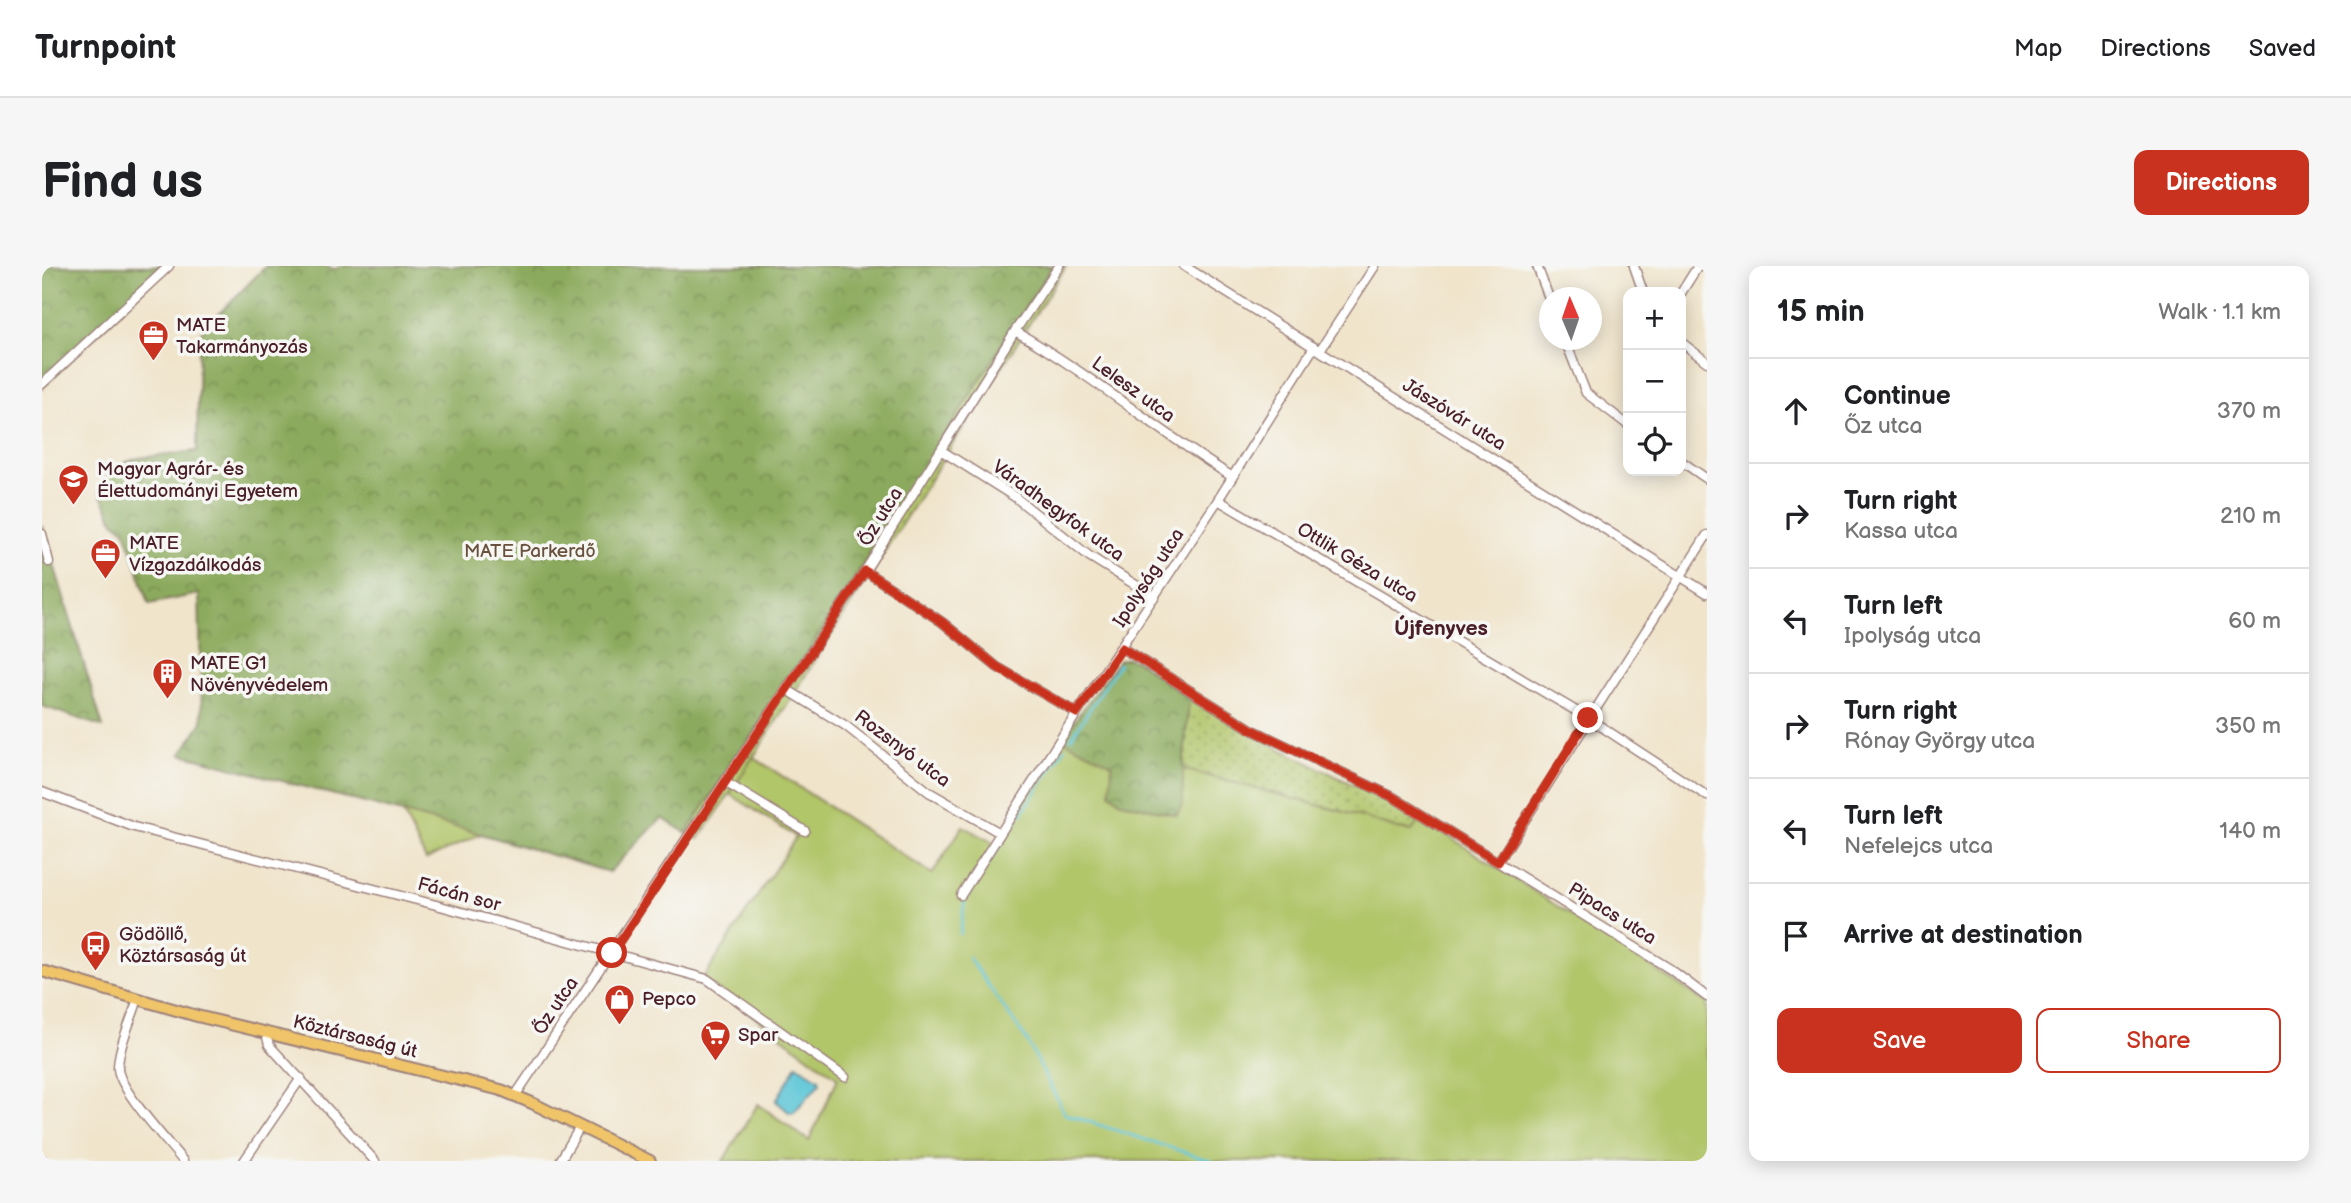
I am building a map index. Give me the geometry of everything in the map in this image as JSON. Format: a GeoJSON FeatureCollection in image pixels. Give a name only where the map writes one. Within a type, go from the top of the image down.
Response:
{"type":"FeatureCollection","features":[{"type":"Feature","properties":{"kind":"main road","name":"Köztársaság út"},"geometry":{"type":"LineString","coordinates":[[42,971],[266,1033],[484,1086],[515,1096],[650,1161]]}},
{"type":"Feature","properties":{"kind":"street"},"geometry":{"type":"LineString","coordinates":[[42,384],[169,266]]}},
{"type":"Feature","properties":{"kind":"street","name":"Őz utca"},"geometry":{"type":"LineString","coordinates":[[515,1096],[865,571],[1015,331],[1059,266]]}},
{"type":"Feature","properties":{"kind":"street","name":"Jászóvár utca"},"geometry":{"type":"LineString","coordinates":[[1184,266],[1707,593]]}},
{"type":"Feature","properties":{"kind":"street","name":"Ipolyság utca"},"geometry":{"type":"LineString","coordinates":[[961,895],[1231,476],[1376,266]]}},
{"type":"Feature","properties":{"kind":"street"},"geometry":{"type":"LineString","coordinates":[[1537,266],[1545,287]]}},
{"type":"Feature","properties":{"kind":"street"},"geometry":{"type":"LineString","coordinates":[[1634,266],[1641,287]]}},
{"type":"Feature","properties":{"kind":"street"},"geometry":{"type":"LineString","coordinates":[[1685,287],[1698,266]]}},
{"type":"Feature","properties":{"kind":"street","name":"Lelesz utca"},"geometry":{"type":"LineString","coordinates":[[1015,331],[1074,366],[1180,444],[1231,476]]}},
{"type":"Feature","properties":{"kind":"street"},"geometry":{"type":"LineString","coordinates":[[1686,346],[1707,362]]}},
{"type":"Feature","properties":{"kind":"street"},"geometry":{"type":"LineString","coordinates":[[1569,350],[1586,393],[1623,421]]}},
{"type":"Feature","properties":{"kind":"street","name":"Váradhegyfok utca"},"geometry":{"type":"LineString","coordinates":[[942,451],[1015,497],[1089,556],[1155,597]]}},
{"type":"Feature","properties":{"kind":"street"},"geometry":{"type":"LineString","coordinates":[[1686,465],[1707,480]]}},
{"type":"Feature","properties":{"kind":"street","name":"Ottlik Géza utca"},"geometry":{"type":"LineString","coordinates":[[1218,500],[1588,718],[1707,796]]}},
{"type":"Feature","properties":{"kind":"street"},"geometry":{"type":"LineString","coordinates":[[42,534],[49,562]]}},
{"type":"Feature","properties":{"kind":"street"},"geometry":{"type":"LineString","coordinates":[[1498,862],[1707,535]]}},
{"type":"Feature","properties":{"kind":"street"},"geometry":{"type":"LineString","coordinates":[[865,571],[942,622],[997,667],[1077,713]]}},
{"type":"Feature","properties":{"kind":"street","name":"Pipacs utca"},"geometry":{"type":"LineString","coordinates":[[1122,648],[1251,729],[1393,797],[1670,969],[1707,997]]}},
{"type":"Feature","properties":{"kind":"street","name":"Rozsnyó utca"},"geometry":{"type":"LineString","coordinates":[[786,689],[846,726],[929,792],[1000,833]]}},
{"type":"Feature","properties":{"kind":"street"},"geometry":{"type":"LineString","coordinates":[[725,782],[805,831]]}},
{"type":"Feature","properties":{"kind":"street","name":"Fácán sor"},"geometry":{"type":"LineString","coordinates":[[42,792],[134,827],[706,979],[845,1077]]}},
{"type":"Feature","properties":{"kind":"street"},"geometry":{"type":"LineString","coordinates":[[138,998],[120,1057],[119,1076],[129,1093],[183,1161]]}},
{"type":"Feature","properties":{"kind":"street"},"geometry":{"type":"LineString","coordinates":[[266,1033],[269,1045],[376,1161]]}},
{"type":"Feature","properties":{"kind":"street"},"geometry":{"type":"LineString","coordinates":[[244,1161],[301,1078]]}},
{"type":"Feature","properties":{"kind":"street"},"geometry":{"type":"LineString","coordinates":[[561,1161],[580,1127]]}},
{"type":"Feature","properties":{"kind":"green space"},"geometry":{"type":"Polygon","coordinates":[[[42,266],[166,266],[42,388],[42,266]]]}},
{"type":"Feature","properties":{"kind":"green space","name":"MATE Parkerdő"},"geometry":{"type":"Polygon","coordinates":[[[266,266],[320,266],[336,269],[340,266],[1052,266],[807,653],[686,833],[662,818],[609,872],[481,834],[181,754],[202,722],[199,594],[149,604],[125,530],[114,522],[99,491],[114,466],[139,458],[197,451],[199,334],[266,266]]]}},
{"type":"Feature","properties":{"kind":"green space"},"geometry":{"type":"Polygon","coordinates":[[[1052,266],[1066,266],[730,794],[699,839],[686,833],[1052,266]]]}},
{"type":"Feature","properties":{"kind":"green space"},"geometry":{"type":"Polygon","coordinates":[[[42,525],[103,727],[42,706],[42,525]]]}},
{"type":"Feature","properties":{"kind":"green space"},"geometry":{"type":"Polygon","coordinates":[[[1128,658],[1137,661],[1189,698],[1183,803],[1177,815],[1121,802],[1109,793],[1061,739],[1119,660],[1128,658]]]}},
{"type":"Feature","properties":{"kind":"green space"},"geometry":{"type":"Polygon","coordinates":[[[1189,698],[1256,737],[1421,818],[1412,831],[1397,829],[1362,817],[1183,769],[1189,698]]]}},
{"type":"Feature","properties":{"kind":"green space"},"geometry":{"type":"Polygon","coordinates":[[[1061,739],[1112,764],[1110,793],[1121,802],[1177,815],[1183,803],[1183,769],[1362,817],[1397,829],[1412,831],[1421,818],[1707,1003],[1707,1161],[723,1161],[758,1104],[809,1141],[838,1078],[703,979],[796,837],[730,794],[753,757],[932,874],[963,826],[997,845],[1061,739]]]}},
{"type":"Feature","properties":{"kind":"green space"},"geometry":{"type":"Polygon","coordinates":[[[403,813],[481,834],[426,860],[403,813]]]}},
{"type":"Feature","properties":{"kind":"water"},"geometry":{"type":"Polygon","coordinates":[[[797,1065],[819,1079],[820,1083],[794,1112],[790,1113],[776,1101],[797,1065]]]}},
{"type":"Feature","properties":{"kind":"waterway"},"geometry":{"type":"LineString","coordinates":[[1071,738],[1119,664]]}},
{"type":"Feature","properties":{"kind":"waterway"},"geometry":{"type":"LineString","coordinates":[[1021,814],[1065,748]]}},
{"type":"Feature","properties":{"kind":"waterway"},"geometry":{"type":"LineString","coordinates":[[960,934],[965,899],[1017,820]]}},
{"type":"Feature","properties":{"kind":"waterway"},"geometry":{"type":"LineString","coordinates":[[968,957],[1026,1039],[1065,1114],[1212,1161]]}},
{"type":"Feature","properties":{"kind":"place","name":"MATE Takarmányozás"},"geometry":{"type":"Point","coordinates":[153,363]}},
{"type":"Feature","properties":{"kind":"place","name":"Magyar Agrár- és Élettudományi Egyetem"},"geometry":{"type":"Point","coordinates":[74,507]}},
{"type":"Feature","properties":{"kind":"place","name":"MATE Vízgazdálkodás"},"geometry":{"type":"Point","coordinates":[106,581]}},
{"type":"Feature","properties":{"kind":"place","name":"MATE G1 Növényvédelem"},"geometry":{"type":"Point","coordinates":[167,701]}},
{"type":"Feature","properties":{"kind":"place","name":"Gödöllő, Köztársaság út"},"geometry":{"type":"Point","coordinates":[96,972]}},
{"type":"Feature","properties":{"kind":"place","name":"Pepco"},"geometry":{"type":"Point","coordinates":[619,1026]}},
{"type":"Feature","properties":{"kind":"place","name":"Spar"},"geometry":{"type":"Point","coordinates":[715,1062]}},
{"type":"Feature","properties":{"kind":"district","name":"Újfenyves"},"geometry":{"type":"Point","coordinates":[1441,628]}},
{"type":"Feature","properties":{"kind":"route"},"geometry":{"type":"LineString","coordinates":[[612,953],[865,571],[942,622],[997,667],[1077,713],[1122,648],[1251,729],[1393,797],[1498,862],[1588,718]]}}]}
